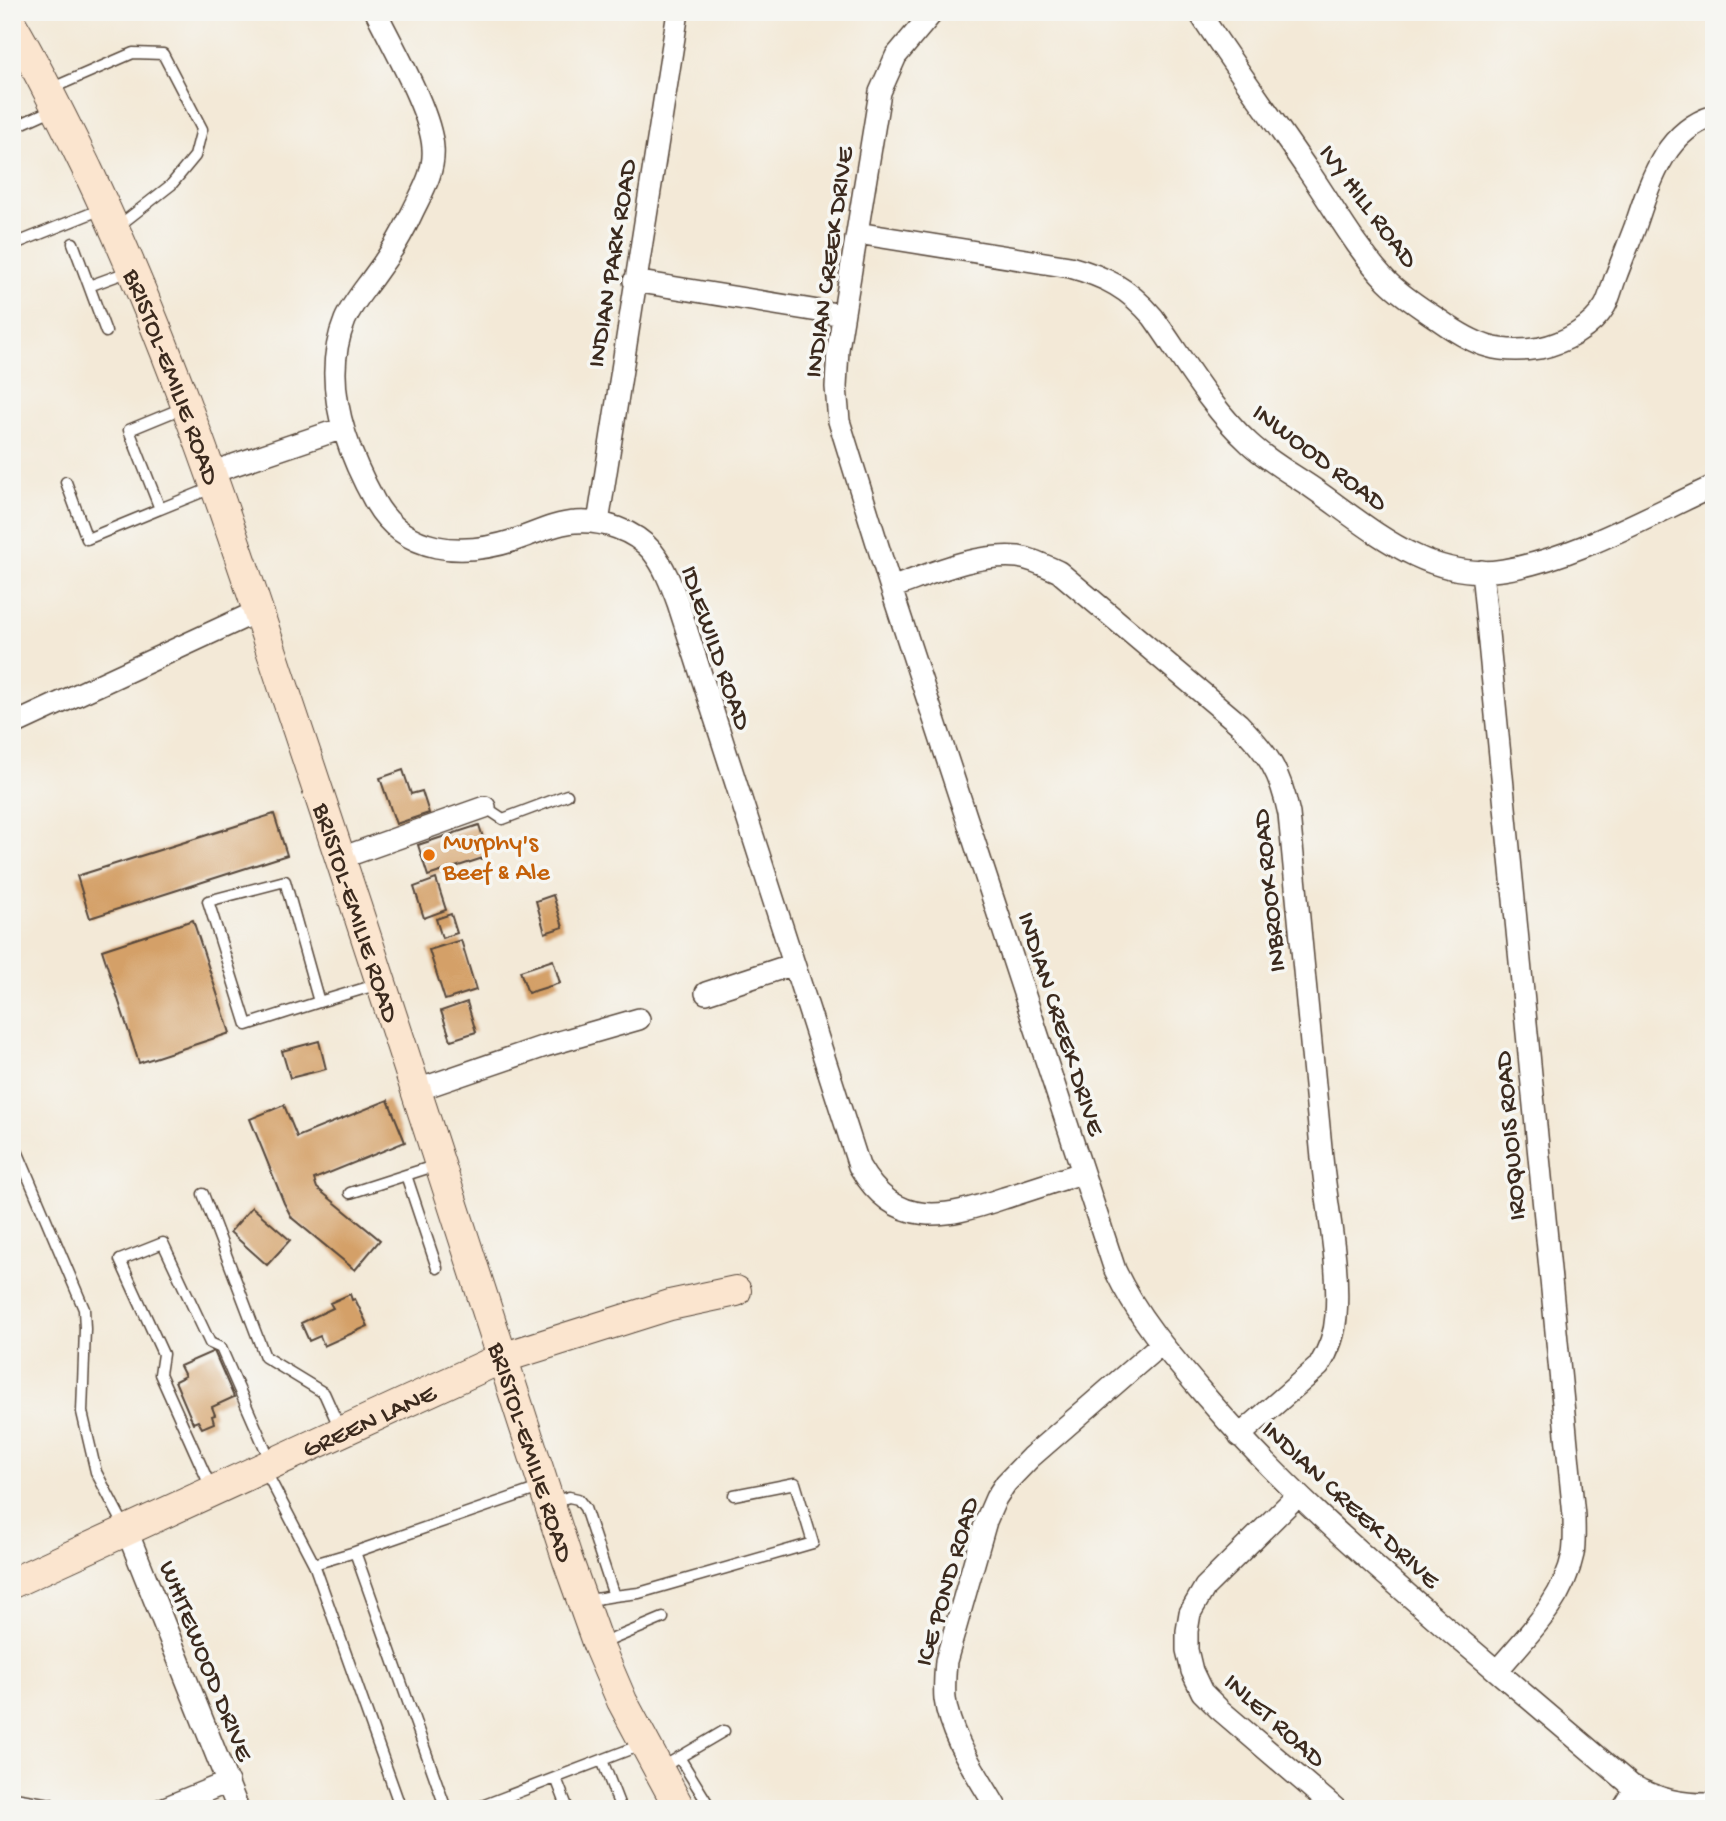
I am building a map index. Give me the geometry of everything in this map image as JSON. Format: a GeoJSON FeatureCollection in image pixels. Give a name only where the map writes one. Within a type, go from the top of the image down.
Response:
{"type":"FeatureCollection","features":[{"type":"Feature","properties":{"kind":"street","name":"IDLEWILD ROAD"},"geometry":{"type":"LineString","coordinates":[[376,12],[426,117],[433,150],[428,181],[405,228],[346,320],[338,346],[336,399],[343,428],[359,470],[376,503],[398,531],[419,543],[446,548],[486,548],[561,524],[576,522],[615,527],[639,539],[666,572],[859,1166],[877,1192],[910,1212],[943,1215],[972,1209],[1082,1173]]}},
{"type":"Feature","properties":{"kind":"street","name":"INDIAN PARK ROAD"},"geometry":{"type":"LineString","coordinates":[[598,523],[678,12]]}},
{"type":"Feature","properties":{"kind":"street","name":"INDIAN CREEK DRIVE"},"geometry":{"type":"LineString","coordinates":[[933,12],[907,40],[886,74],[880,92],[838,349],[836,387],[839,421],[891,588],[1119,1279],[1128,1297],[1161,1344],[1240,1436],[1297,1496],[1354,1549],[1636,1788],[1662,1799],[1688,1805],[1714,1804]]}},
{"type":"Feature","properties":{"kind":"street","name":"IVY HILL ROAD"},"geometry":{"type":"LineString","coordinates":[[1199,12],[1247,87],[1386,280],[1404,296],[1464,337],[1504,351],[1550,346],[1588,326],[1605,307],[1644,194],[1664,156],[1676,139],[1695,124],[1714,116]]}},
{"type":"Feature","properties":{"kind":"street","name":"BRISTOL-EMILIE ROAD"},"geometry":{"type":"LineString","coordinates":[[20,43],[52,99],[110,218],[185,407],[258,611],[341,858],[582,1601],[622,1701],[661,1757],[680,1809]]}},
{"type":"Feature","properties":{"kind":"street","name":"INWOOD ROAD"},"geometry":{"type":"LineString","coordinates":[[857,233],[1070,267],[1100,275],[1141,303],[1215,406],[1249,442],[1398,548],[1449,568],[1482,572],[1539,562],[1576,549],[1714,486]]}},
{"type":"Feature","properties":{"kind":"street"},"geometry":{"type":"LineString","coordinates":[[634,281],[843,315]]}},
{"type":"Feature","properties":{"kind":"street"},"geometry":{"type":"LineString","coordinates":[[212,480],[343,428]]}},
{"type":"Feature","properties":{"kind":"street","name":"INBROOK ROAD"},"geometry":{"type":"LineString","coordinates":[[891,588],[992,557],[1033,560],[1059,572],[1239,724],[1265,751],[1275,766],[1289,814],[1322,1153],[1334,1248],[1336,1314],[1334,1331],[1326,1355],[1319,1366],[1240,1436]]}},
{"type":"Feature","properties":{"kind":"street","name":"IROQUOIS ROAD"},"geometry":{"type":"LineString","coordinates":[[1482,572],[1574,1516],[1574,1552],[1560,1593],[1549,1611],[1497,1671]]}},
{"type":"Feature","properties":{"kind":"street"},"geometry":{"type":"LineString","coordinates":[[12,725],[258,611]]}},
{"type":"Feature","properties":{"kind":"street"},"geometry":{"type":"LineString","coordinates":[[341,858],[485,807]]}},
{"type":"Feature","properties":{"kind":"street"},"geometry":{"type":"LineString","coordinates":[[706,993],[794,964]]}},
{"type":"Feature","properties":{"kind":"street"},"geometry":{"type":"LineString","coordinates":[[416,1090],[545,1046],[639,1019]]}},
{"type":"Feature","properties":{"kind":"street","name":"GREEN LANE"},"geometry":{"type":"LineString","coordinates":[[12,1583],[502,1358],[670,1305],[736,1291]]}},
{"type":"Feature","properties":{"kind":"street","name":"ICE POND ROAD"},"geometry":{"type":"LineString","coordinates":[[997,1809],[950,1720],[944,1679],[946,1661],[986,1521],[1006,1483],[1031,1457],[1161,1344]]}},
{"type":"Feature","properties":{"kind":"street","name":"INLET ROAD"},"geometry":{"type":"LineString","coordinates":[[1297,1496],[1205,1587],[1190,1613],[1187,1650],[1192,1671],[1202,1692],[1336,1809]]}},
{"type":"Feature","properties":{"kind":"street","name":"WHITEWOOD DRIVE"},"geometry":{"type":"LineString","coordinates":[[127,1531],[238,1809]]}},
{"type":"Feature","properties":{"kind":"street"},"geometry":{"type":"LineString","coordinates":[[162,1809],[228,1782]]}},
{"type":"Feature","properties":{"kind":"street"},"geometry":{"type":"LineString","coordinates":[[1623,1809],[1636,1788]]}},
{"type":"Feature","properties":{"kind":"street"},"geometry":{"type":"LineString","coordinates":[[12,1803],[48,1809]]}},
{"type":"Feature","properties":{"kind":"lane"},"geometry":{"type":"LineString","coordinates":[[12,128],[52,99],[133,53],[163,54],[202,129],[195,156],[170,185],[110,218],[12,245]]}},
{"type":"Feature","properties":{"kind":"lane"},"geometry":{"type":"LineString","coordinates":[[73,243],[106,332]]}},
{"type":"Feature","properties":{"kind":"lane"},"geometry":{"type":"LineString","coordinates":[[89,286],[132,270]]}},
{"type":"Feature","properties":{"kind":"lane"},"geometry":{"type":"LineString","coordinates":[[160,509],[129,430],[185,407]]}},
{"type":"Feature","properties":{"kind":"lane"},"geometry":{"type":"LineString","coordinates":[[66,482],[87,539],[160,509],[212,480]]}},
{"type":"Feature","properties":{"kind":"lane"},"geometry":{"type":"LineString","coordinates":[[485,807],[503,819],[567,795]]}},
{"type":"Feature","properties":{"kind":"lane"},"geometry":{"type":"LineString","coordinates":[[319,1002],[285,881],[208,901],[247,1025],[382,983]]}},
{"type":"Feature","properties":{"kind":"lane"},"geometry":{"type":"LineString","coordinates":[[12,1149],[18,1153],[84,1309],[86,1329],[82,1412],[96,1472],[127,1531]]}},
{"type":"Feature","properties":{"kind":"lane"},"geometry":{"type":"LineString","coordinates":[[350,1193],[440,1164]]}},
{"type":"Feature","properties":{"kind":"lane"},"geometry":{"type":"LineString","coordinates":[[406,1175],[437,1268]]}},
{"type":"Feature","properties":{"kind":"lane"},"geometry":{"type":"LineString","coordinates":[[203,1195],[264,1357],[324,1393],[342,1433]]}},
{"type":"Feature","properties":{"kind":"lane"},"geometry":{"type":"LineString","coordinates":[[213,1492],[160,1374],[163,1354],[120,1260],[163,1242],[210,1343],[221,1348],[268,1467],[314,1564],[401,1809]]}},
{"type":"Feature","properties":{"kind":"lane"},"geometry":{"type":"LineString","coordinates":[[582,1601],[639,1593],[813,1543],[795,1483],[734,1495]]}},
{"type":"Feature","properties":{"kind":"lane"},"geometry":{"type":"LineString","coordinates":[[314,1564],[546,1495],[569,1497],[578,1499],[585,1507],[614,1596]]}},
{"type":"Feature","properties":{"kind":"lane"},"geometry":{"type":"LineString","coordinates":[[355,1552],[446,1809]]}},
{"type":"Feature","properties":{"kind":"lane"},"geometry":{"type":"LineString","coordinates":[[598,1645],[663,1618]]}},
{"type":"Feature","properties":{"kind":"lane"},"geometry":{"type":"LineString","coordinates":[[474,1809],[505,1803],[556,1778],[602,1760],[661,1757],[724,1731]]}},
{"type":"Feature","properties":{"kind":"lane"},"geometry":{"type":"LineString","coordinates":[[661,1757],[712,1809]]}},
{"type":"Feature","properties":{"kind":"lane"},"geometry":{"type":"LineString","coordinates":[[602,1760],[621,1809]]}},
{"type":"Feature","properties":{"kind":"lane"},"geometry":{"type":"LineString","coordinates":[[556,1778],[568,1809]]}},
{"type":"Feature","properties":{"kind":"building"},"geometry":{"type":"Polygon","coordinates":[[[403,770],[411,794],[422,791],[429,813],[396,824],[380,778],[403,770]]]}},
{"type":"Feature","properties":{"kind":"building"},"geometry":{"type":"Polygon","coordinates":[[[274,814],[287,855],[90,918],[77,876],[274,814]]]}},
{"type":"Feature","properties":{"kind":"building"},"geometry":{"type":"Polygon","coordinates":[[[479,825],[489,856],[428,876],[418,845],[479,825]]]}},
{"type":"Feature","properties":{"kind":"building"},"geometry":{"type":"Polygon","coordinates":[[[436,879],[446,910],[424,918],[414,887],[436,879]]]}},
{"type":"Feature","properties":{"kind":"building"},"geometry":{"type":"Polygon","coordinates":[[[553,895],[563,927],[545,933],[536,901],[553,895]]]}},
{"type":"Feature","properties":{"kind":"building"},"geometry":{"type":"Polygon","coordinates":[[[451,914],[457,933],[442,938],[436,919],[451,914]]]}},
{"type":"Feature","properties":{"kind":"building"},"geometry":{"type":"Polygon","coordinates":[[[193,920],[230,1033],[139,1063],[102,950],[193,920]]]}},
{"type":"Feature","properties":{"kind":"building"},"geometry":{"type":"Polygon","coordinates":[[[461,940],[476,990],[445,1000],[429,950],[461,940]]]}},
{"type":"Feature","properties":{"kind":"building"},"geometry":{"type":"Polygon","coordinates":[[[553,960],[560,983],[528,993],[520,971],[553,960]]]}},
{"type":"Feature","properties":{"kind":"building"},"geometry":{"type":"Polygon","coordinates":[[[467,1002],[476,1032],[451,1040],[441,1011],[467,1002]]]}},
{"type":"Feature","properties":{"kind":"building"},"geometry":{"type":"Polygon","coordinates":[[[319,1041],[326,1069],[290,1078],[282,1051],[319,1041]]]}},
{"type":"Feature","properties":{"kind":"building"},"geometry":{"type":"Polygon","coordinates":[[[388,1100],[405,1142],[314,1179],[317,1188],[380,1240],[355,1270],[292,1218],[250,1119],[284,1105],[297,1137],[388,1100]]]}},
{"type":"Feature","properties":{"kind":"building"},"geometry":{"type":"Polygon","coordinates":[[[252,1207],[290,1240],[267,1265],[230,1232],[252,1207]]]}},
{"type":"Feature","properties":{"kind":"building"},"geometry":{"type":"Polygon","coordinates":[[[350,1294],[368,1326],[324,1346],[320,1336],[309,1341],[301,1323],[333,1308],[330,1303],[350,1294]]]}},
{"type":"Feature","properties":{"kind":"building"},"geometry":{"type":"Polygon","coordinates":[[[214,1351],[234,1397],[212,1407],[214,1423],[202,1428],[198,1421],[193,1423],[175,1381],[185,1376],[180,1366],[214,1351]]]}},
{"type":"Feature","properties":{"kind":"place","name":"Murphy's Beef & Ale"},"geometry":{"type":"Point","coordinates":[429,855]}}]}
